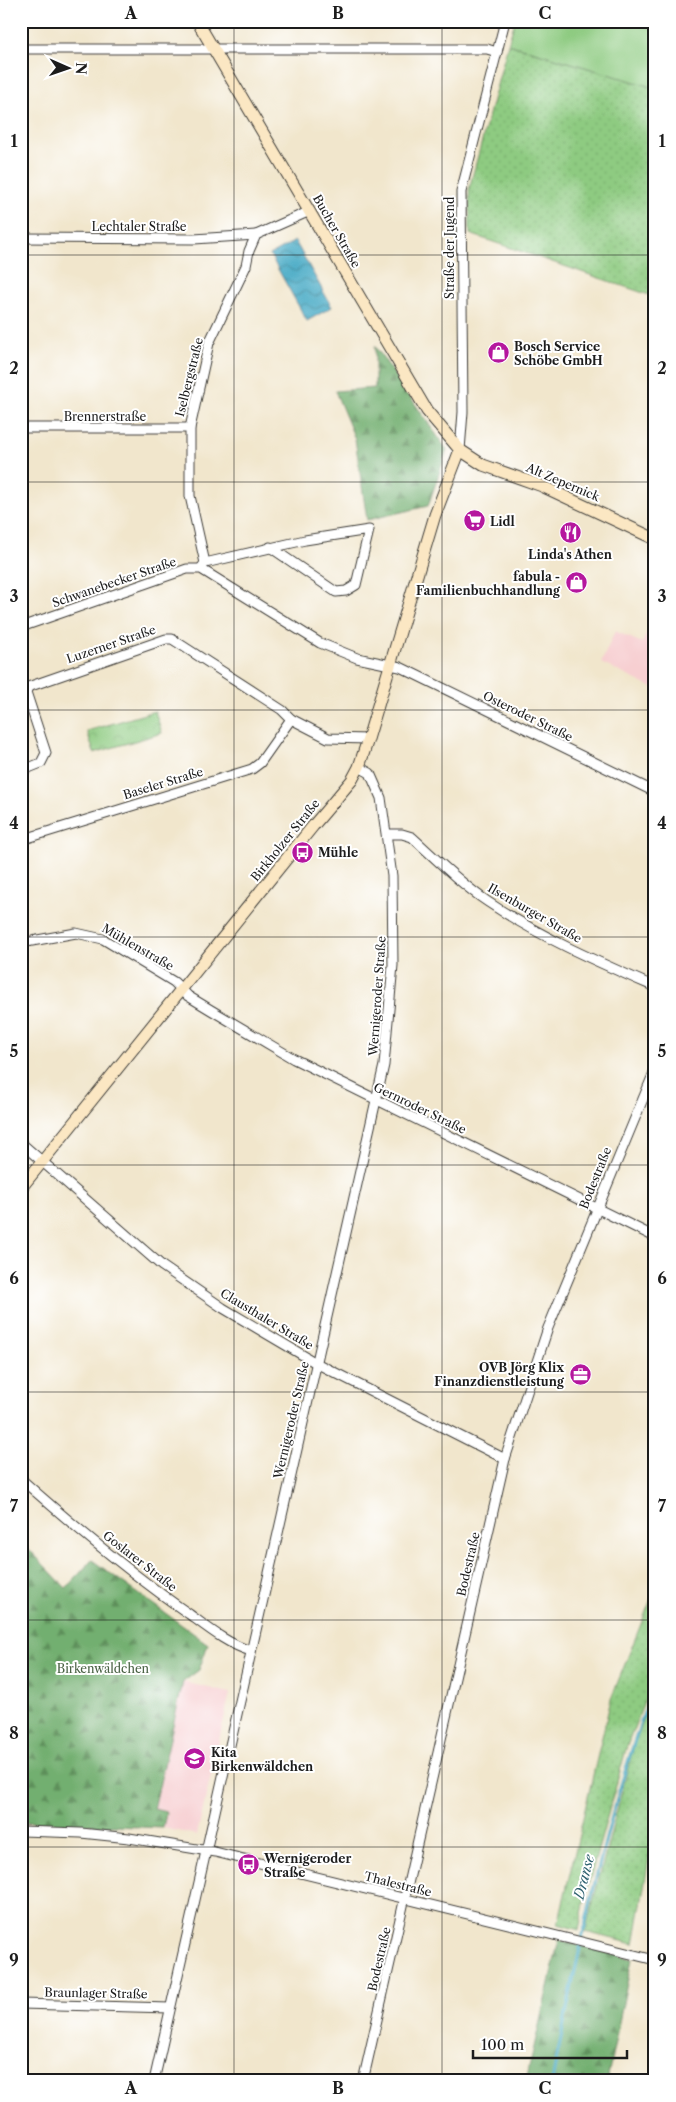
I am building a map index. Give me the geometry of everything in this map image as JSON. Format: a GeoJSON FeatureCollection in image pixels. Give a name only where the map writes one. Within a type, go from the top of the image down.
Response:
{"type":"FeatureCollection","features":[{"type":"Feature","properties":{"kind":"street","name":"Bucher Straße"},"geometry":{"type":"LineString","coordinates":[[196,21],[427,411],[460,450]]}},
{"type":"Feature","properties":{"kind":"street","name":"Straße der Jugend"},"geometry":{"type":"LineString","coordinates":[[460,450],[463,412],[461,192],[505,21]]}},
{"type":"Feature","properties":{"kind":"street"},"geometry":{"type":"LineString","coordinates":[[21,49],[488,49],[497,52]]}},
{"type":"Feature","properties":{"kind":"street"},"geometry":{"type":"LineString","coordinates":[[256,235],[310,211]]}},
{"type":"Feature","properties":{"kind":"street","name":"Lechtaler Straße"},"geometry":{"type":"LineString","coordinates":[[21,238],[194,239],[256,235]]}},
{"type":"Feature","properties":{"kind":"street","name":"Iselbergstraße"},"geometry":{"type":"LineString","coordinates":[[203,566],[190,496],[190,428],[209,343],[246,266],[248,251],[256,235]]}},
{"type":"Feature","properties":{"kind":"street","name":"Brennerstraße"},"geometry":{"type":"LineString","coordinates":[[21,428],[190,428]]}},
{"type":"Feature","properties":{"kind":"street","name":"Alt Zepernick"},"geometry":{"type":"LineString","coordinates":[[460,450],[483,465],[542,486],[655,539]]}},
{"type":"Feature","properties":{"kind":"street","name":"Birkholzer Straße"},"geometry":{"type":"LineString","coordinates":[[21,1188],[352,780],[359,767],[368,740],[435,515],[460,450]]}},
{"type":"Feature","properties":{"kind":"street","name":"Schwanebecker Straße"},"geometry":{"type":"LineString","coordinates":[[21,627],[187,569],[270,547],[369,530],[356,585],[346,591],[336,592],[270,547]]}},
{"type":"Feature","properties":{"kind":"street","name":"Osteroder Straße"},"geometry":{"type":"LineString","coordinates":[[203,566],[320,643],[357,658],[390,664],[655,792]]}},
{"type":"Feature","properties":{"kind":"street","name":"Luzerner Straße"},"geometry":{"type":"LineString","coordinates":[[21,771],[41,763],[45,759],[46,753],[26,692],[28,686],[166,639],[172,639],[291,719],[328,738],[368,740]]}},
{"type":"Feature","properties":{"kind":"street","name":"Baseler Straße"},"geometry":{"type":"LineString","coordinates":[[22,837],[252,768],[260,763],[291,719]]}},
{"type":"Feature","properties":{"kind":"street","name":"Wernigeroder Straße"},"geometry":{"type":"LineString","coordinates":[[154,2081],[384,1065],[393,965],[394,904],[388,834],[382,798],[370,773],[359,767]]}},
{"type":"Feature","properties":{"kind":"street","name":"Ilsenburger Straße"},"geometry":{"type":"LineString","coordinates":[[388,834],[402,834],[412,837],[487,902],[584,956],[655,987]]}},
{"type":"Feature","properties":{"kind":"street","name":"Mühlenstraße"},"geometry":{"type":"LineString","coordinates":[[21,942],[69,934],[92,935],[122,950],[174,982],[181,989]]}},
{"type":"Feature","properties":{"kind":"street","name":"Gernroder Straße"},"geometry":{"type":"LineString","coordinates":[[181,989],[205,1007],[268,1045],[655,1237]]}},
{"type":"Feature","properties":{"kind":"street","name":"Bodestraße"},"geometry":{"type":"LineString","coordinates":[[363,2081],[505,1459],[548,1328],[596,1208],[655,1070]]}},
{"type":"Feature","properties":{"kind":"street","name":"Clausthaler Straße"},"geometry":{"type":"LineString","coordinates":[[21,1143],[162,1266],[223,1308],[316,1363],[505,1459]]}},
{"type":"Feature","properties":{"kind":"street","name":"Goslarer Straße"},"geometry":{"type":"LineString","coordinates":[[21,1479],[88,1537],[155,1590],[214,1632],[242,1649],[252,1651]]}},
{"type":"Feature","properties":{"kind":"street","name":"Thalestraße"},"geometry":{"type":"LineString","coordinates":[[21,1831],[81,1833],[129,1838],[206,1851],[655,1960]]}},
{"type":"Feature","properties":{"kind":"street","name":"Braunlager Straße"},"geometry":{"type":"LineString","coordinates":[[21,2004],[170,2008]]}},
{"type":"Feature","properties":{"kind":"shaded area"},"geometry":{"type":"Polygon","coordinates":[[[655,617],[655,689],[601,663],[615,631],[642,643],[655,617]]]}},
{"type":"Feature","properties":{"kind":"shaded area","name":"Birkenwäldchen"},"geometry":{"type":"Polygon","coordinates":[[[183,1682],[230,1693],[197,1835],[163,1828],[166,1812],[154,1810],[183,1682]]]}},
{"type":"Feature","properties":{"kind":"green space"},"geometry":{"type":"Polygon","coordinates":[[[515,21],[627,21],[655,29],[655,88],[508,44],[515,21]]]}},
{"type":"Feature","properties":{"kind":"green space"},"geometry":{"type":"Polygon","coordinates":[[[508,44],[655,88],[655,297],[470,234],[469,189],[508,44]]]}},
{"type":"Feature","properties":{"kind":"green space"},"geometry":{"type":"Polygon","coordinates":[[[375,346],[447,450],[428,506],[367,520],[355,439],[335,391],[375,388],[375,346]]]}},
{"type":"Feature","properties":{"kind":"green space"},"geometry":{"type":"Polygon","coordinates":[[[155,711],[162,733],[94,753],[87,731],[155,711]]]}},
{"type":"Feature","properties":{"kind":"green space","name":"Birkenwäldchen"},"geometry":{"type":"Polygon","coordinates":[[[21,1541],[66,1588],[92,1560],[208,1644],[199,1670],[183,1682],[154,1809],[166,1812],[163,1828],[21,1822],[21,1541]]]}},
{"type":"Feature","properties":{"kind":"green space"},"geometry":{"type":"Polygon","coordinates":[[[655,1589],[655,1674],[627,1746],[586,1893],[579,1930],[558,1924],[611,1699],[655,1589]]]}},
{"type":"Feature","properties":{"kind":"green space"},"geometry":{"type":"Polygon","coordinates":[[[655,1690],[655,1824],[634,1944],[585,1932],[634,1745],[655,1690]]]}},
{"type":"Feature","properties":{"kind":"green space"},"geometry":{"type":"Polygon","coordinates":[[[559,1940],[632,1959],[607,2081],[526,2081],[559,1940]]]}},
{"type":"Feature","properties":{"kind":"water"},"geometry":{"type":"Polygon","coordinates":[[[295,241],[332,307],[307,321],[270,255],[295,241]]]}},
{"type":"Feature","properties":{"kind":"waterway","name":"Dranse"},"geometry":{"type":"LineString","coordinates":[[552,2081],[584,1930],[608,1830],[622,1781],[655,1683]]}},
{"type":"Feature","properties":{"kind":"place","name":"Bosch Service Schöbe GmbH"},"geometry":{"type":"Point","coordinates":[498,353]}},
{"type":"Feature","properties":{"kind":"place","name":"Lidl"},"geometry":{"type":"Point","coordinates":[474,521]}},
{"type":"Feature","properties":{"kind":"place","name":"Linda's Athen"},"geometry":{"type":"Point","coordinates":[570,533]}},
{"type":"Feature","properties":{"kind":"place","name":"fabula - Familienbuchhandlung"},"geometry":{"type":"Point","coordinates":[576,583]}},
{"type":"Feature","properties":{"kind":"place","name":"Mühle"},"geometry":{"type":"Point","coordinates":[302,852]}},
{"type":"Feature","properties":{"kind":"place","name":"OVB Jörg Klix Finanzdienstleistung"},"geometry":{"type":"Point","coordinates":[580,1374]}},
{"type":"Feature","properties":{"kind":"place","name":"Kita Birkenwäldchen"},"geometry":{"type":"Point","coordinates":[195,1759]}},
{"type":"Feature","properties":{"kind":"place","name":"Wernigeroder Straße"},"geometry":{"type":"Point","coordinates":[248,1865]}}]}
